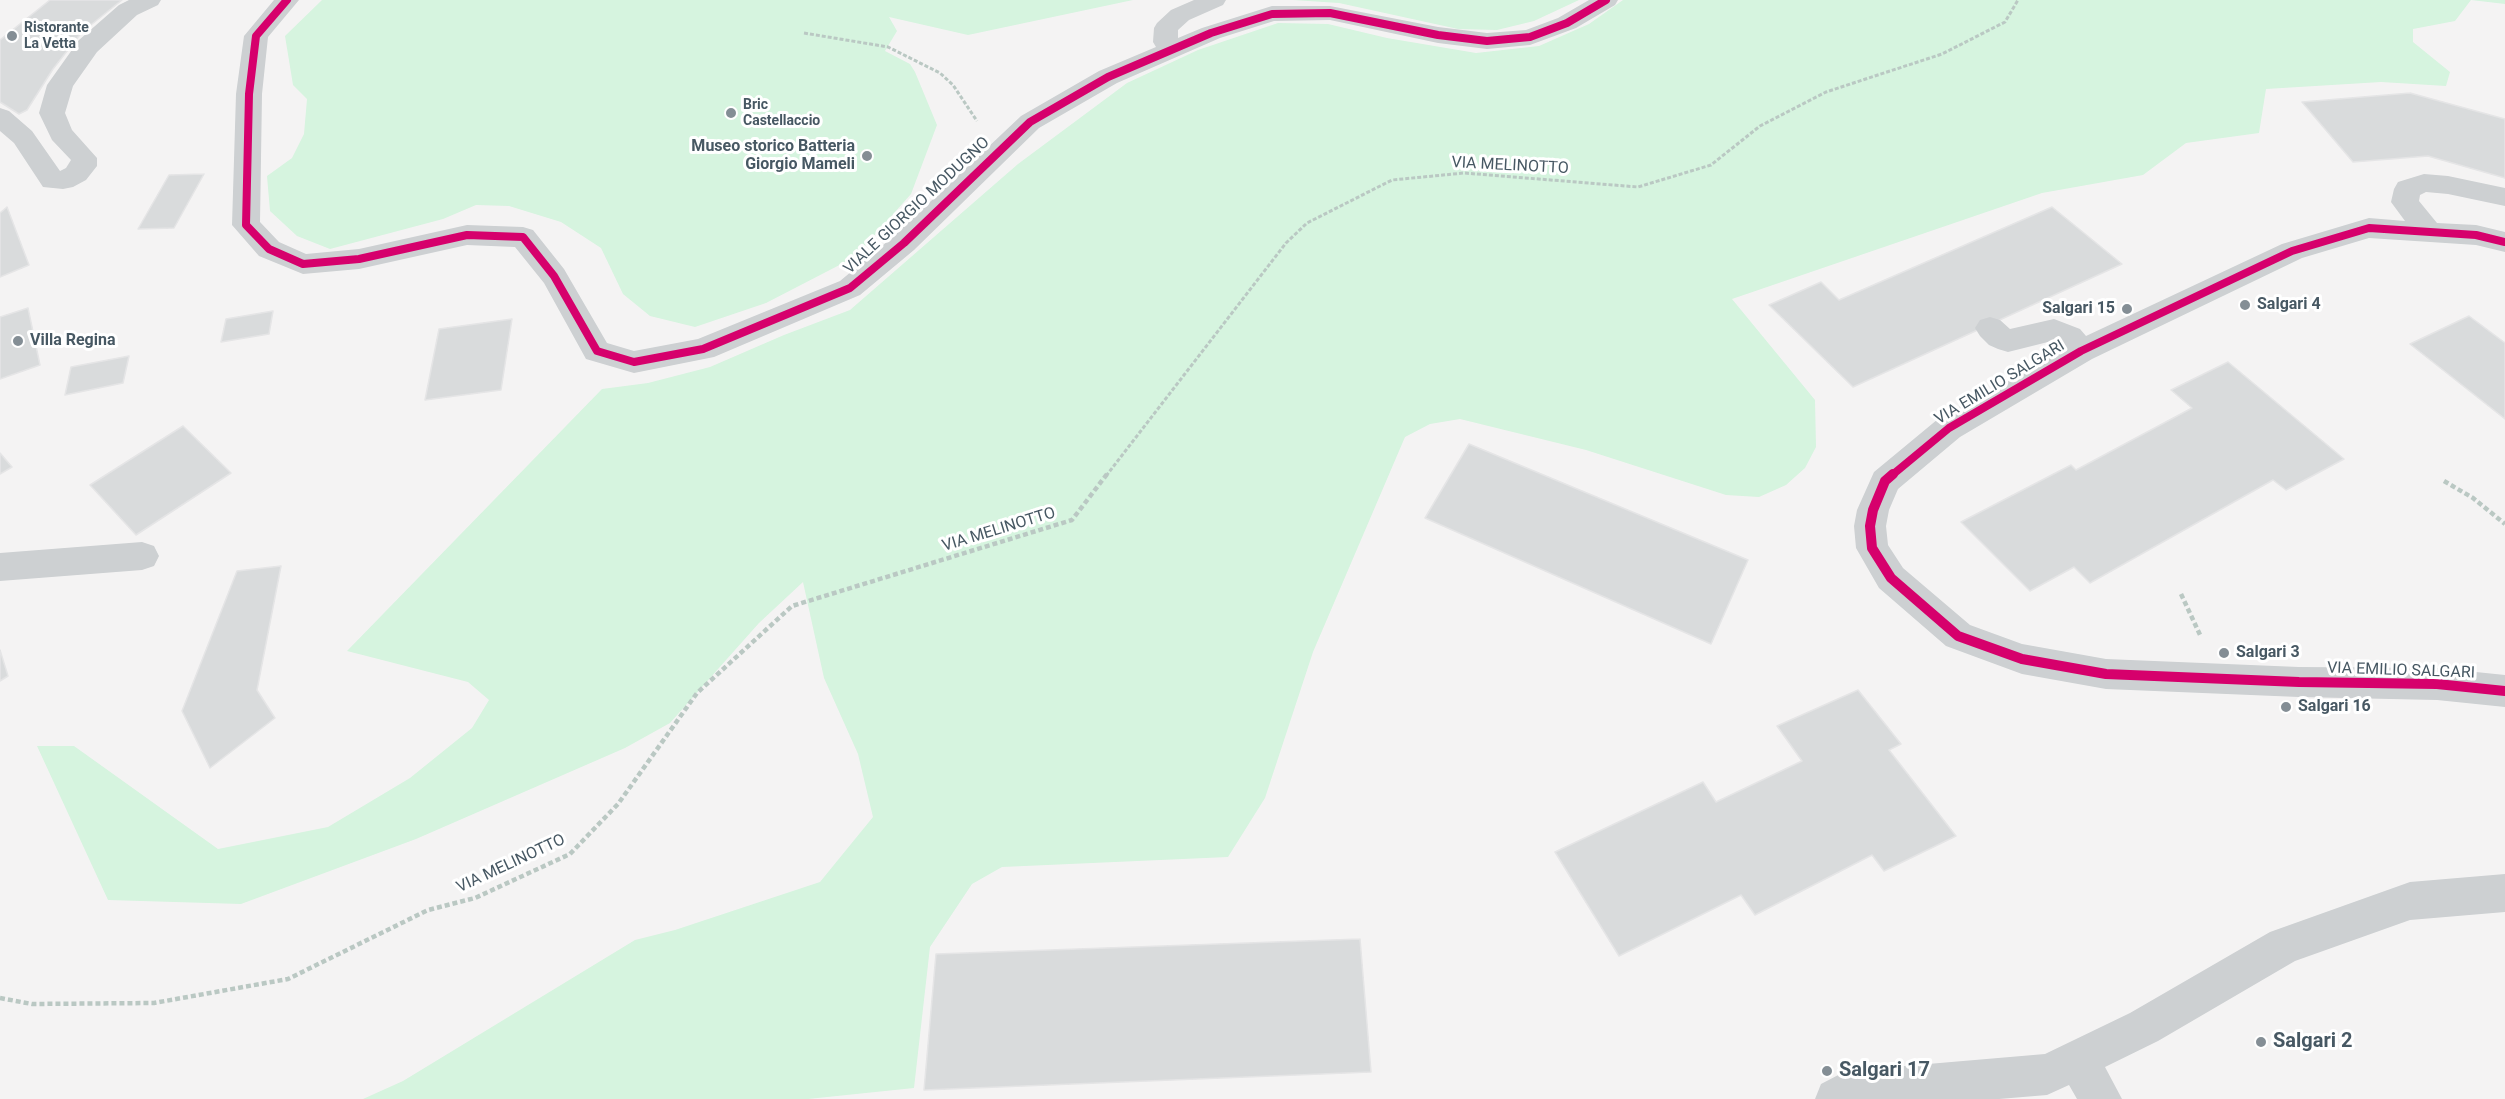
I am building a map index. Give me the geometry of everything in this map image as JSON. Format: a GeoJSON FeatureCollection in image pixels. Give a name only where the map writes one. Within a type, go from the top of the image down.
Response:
{"type":"FeatureCollection","features":[{"type":"Feature","properties":{"kind":"street"},"geometry":{"type":"LineString","coordinates":[[0,117],[23,137],[38,156],[48,176],[53,180],[63,180],[76,174],[84,166],[84,158],[61,134],[52,113],[60,85],[88,46],[128,10],[149,0]]}},
{"type":"Feature","properties":{"kind":"street","name":"VIALE GIORGIO MODUGNO"},"geometry":{"type":"LineString","coordinates":[[287,0],[255,36],[249,94],[246,225],[268,249],[303,264],[359,259],[467,235],[523,237],[554,276],[597,351],[634,362],[703,349],[850,288],[904,243],[994,154],[1040,116],[1108,77],[1211,33],[1272,14],[1330,13],[1438,35],[1487,41],[1530,37],[1567,23],[1606,0]]}},
{"type":"Feature","properties":{"kind":"street"},"geometry":{"type":"LineString","coordinates":[[1170,50],[1165,42],[1166,28],[1180,15],[1214,0]]}},
{"type":"Feature","properties":{"kind":"street"},"geometry":{"type":"LineString","coordinates":[[2430,233],[2405,202],[2408,189],[2424,183],[2448,185],[2505,197]]}},
{"type":"Feature","properties":{"kind":"street","name":"VIA EMILIO SALGARI"},"geometry":{"type":"LineString","coordinates":[[2505,242],[2476,235],[2368,228],[2292,251],[2081,351],[1949,428],[1885,481],[1873,510],[1870,526],[1872,548],[1891,578],[1958,636],[2022,660],[2106,674],[2300,682],[2437,684],[2505,691]]}},
{"type":"Feature","properties":{"kind":"street"},"geometry":{"type":"LineString","coordinates":[[1990,328],[1999,337],[2008,341],[2054,330],[2070,337],[2081,351]]}},
{"type":"Feature","properties":{"kind":"street"},"geometry":{"type":"LineString","coordinates":[[0,567],[142,556]]}},
{"type":"Feature","properties":{"kind":"street"},"geometry":{"type":"LineString","coordinates":[[1836,1099],[1846,1092],[2047,1074],[2144,1027],[2283,946],[2410,901],[2505,893]]}},
{"type":"Feature","properties":{"kind":"street"},"geometry":{"type":"LineString","coordinates":[[2076,1059],[2101,1099]]}},
{"type":"Feature","properties":{"kind":"path"},"geometry":{"type":"LineString","coordinates":[[804,33],[888,47],[940,73],[970,108],[994,154]]}},
{"type":"Feature","properties":{"kind":"path"},"geometry":{"type":"LineString","coordinates":[[2444,481],[2473,498],[2505,524]]}},
{"type":"Feature","properties":{"kind":"path"},"geometry":{"type":"LineString","coordinates":[[2181,594],[2202,640]]}},
{"type":"Feature","properties":{"kind":"green space"},"geometry":{"type":"Polygon","coordinates":[[[322,0],[1133,0],[968,35],[889,17],[897,31],[885,51],[910,64],[937,125],[911,194],[855,257],[766,303],[695,327],[650,316],[623,294],[601,248],[561,222],[509,206],[476,205],[443,219],[330,249],[297,236],[270,211],[267,176],[292,158],[304,134],[307,99],[293,85],[285,36],[322,0]]]}},
{"type":"Feature","properties":{"kind":"green space"},"geometry":{"type":"Polygon","coordinates":[[[1293,0],[1579,0],[1534,21],[1497,30],[1458,29],[1339,3],[1293,0]]]}},
{"type":"Feature","properties":{"kind":"green space"},"geometry":{"type":"Polygon","coordinates":[[[1623,0],[2471,0],[2455,21],[2413,29],[2413,42],[2450,72],[2446,86],[2381,82],[2266,89],[2259,133],[2186,143],[2143,175],[2042,193],[1732,299],[1815,400],[1816,447],[1805,468],[1786,485],[1759,497],[1726,495],[1586,450],[1460,419],[1430,424],[1405,437],[1313,652],[1265,798],[1228,857],[1002,867],[972,884],[930,947],[914,1088],[808,1099],[363,1099],[403,1081],[635,940],[675,930],[820,882],[873,817],[858,754],[824,678],[803,582],[759,623],[670,723],[625,748],[416,839],[241,904],[108,900],[37,746],[74,746],[218,849],[328,827],[410,778],[472,728],[489,700],[468,682],[347,651],[602,389],[648,383],[710,367],[850,310],[1018,164],[1127,83],[1198,50],[1278,23],[1328,24],[1387,38],[1476,53],[1539,46],[1589,24],[1623,0]]]}},
{"type":"Feature","properties":{"kind":"green space"},"geometry":{"type":"Polygon","coordinates":[[[2471,0],[2505,0],[2505,4],[2471,0]]]}},
{"type":"Feature","properties":{"kind":"building"},"geometry":{"type":"Polygon","coordinates":[[[50,0],[122,0],[82,32],[53,69],[27,110],[19,114],[0,102],[0,40],[50,0]]]}},
{"type":"Feature","properties":{"kind":"building"},"geometry":{"type":"Polygon","coordinates":[[[2410,93],[2505,119],[2505,178],[2428,156],[2353,162],[2302,102],[2410,93]]]}},
{"type":"Feature","properties":{"kind":"building"},"geometry":{"type":"Polygon","coordinates":[[[204,174],[174,228],[138,229],[169,175],[204,174]]]}},
{"type":"Feature","properties":{"kind":"building"},"geometry":{"type":"Polygon","coordinates":[[[7,207],[29,265],[0,277],[0,213],[7,207]]]}},
{"type":"Feature","properties":{"kind":"building"},"geometry":{"type":"Polygon","coordinates":[[[2052,207],[2122,264],[1853,387],[1769,305],[1821,282],[1839,300],[2052,207]]]}},
{"type":"Feature","properties":{"kind":"building","name":"Villa Regina"},"geometry":{"type":"Polygon","coordinates":[[[28,308],[40,365],[0,379],[0,317],[28,308]]]}},
{"type":"Feature","properties":{"kind":"building"},"geometry":{"type":"Polygon","coordinates":[[[273,311],[269,334],[221,342],[226,319],[273,311]]]}},
{"type":"Feature","properties":{"kind":"building"},"geometry":{"type":"Polygon","coordinates":[[[2469,316],[2505,343],[2505,419],[2410,344],[2469,316]]]}},
{"type":"Feature","properties":{"kind":"building"},"geometry":{"type":"Polygon","coordinates":[[[512,319],[501,390],[425,400],[439,329],[512,319]]]}},
{"type":"Feature","properties":{"kind":"building"},"geometry":{"type":"Polygon","coordinates":[[[129,356],[123,383],[65,395],[71,367],[129,356]]]}},
{"type":"Feature","properties":{"kind":"building"},"geometry":{"type":"Polygon","coordinates":[[[2228,362],[2344,459],[2286,490],[2273,480],[2090,583],[2074,567],[2030,591],[1961,522],[2071,465],[2076,470],[2192,408],[2171,390],[2228,362]]]}},
{"type":"Feature","properties":{"kind":"building"},"geometry":{"type":"Polygon","coordinates":[[[183,426],[231,473],[136,535],[90,485],[183,426]]]}},
{"type":"Feature","properties":{"kind":"building"},"geometry":{"type":"Polygon","coordinates":[[[1469,444],[1748,560],[1711,644],[1425,518],[1469,444]]]}},
{"type":"Feature","properties":{"kind":"building"},"geometry":{"type":"Polygon","coordinates":[[[0,453],[12,467],[0,474],[0,453]]]}},
{"type":"Feature","properties":{"kind":"building"},"geometry":{"type":"Polygon","coordinates":[[[281,566],[257,690],[275,718],[210,768],[182,711],[237,571],[281,566]]]}},
{"type":"Feature","properties":{"kind":"building"},"geometry":{"type":"Polygon","coordinates":[[[0,650],[8,676],[0,681],[0,650]]]}},
{"type":"Feature","properties":{"kind":"building"},"geometry":{"type":"Polygon","coordinates":[[[1858,690],[1901,744],[1889,750],[1956,836],[1884,871],[1872,855],[1755,915],[1741,895],[1619,956],[1555,852],[1703,782],[1716,802],[1802,761],[1777,726],[1858,690]]]}},
{"type":"Feature","properties":{"kind":"building"},"geometry":{"type":"Polygon","coordinates":[[[1360,939],[1371,1072],[924,1090],[936,954],[1360,939]]]}},
{"type":"Feature","properties":{"kind":"cycle path"},"geometry":{"type":"LineString","coordinates":[[287,0],[256,36],[249,94],[246,225],[269,249],[303,264],[359,259],[467,235],[523,237],[554,276],[597,351],[634,362],[703,349],[850,288],[904,243],[1030,122],[1108,77],[1211,33],[1272,14],[1330,13],[1438,35],[1487,41],[1530,37],[1567,23],[1606,0]]}},
{"type":"Feature","properties":{"kind":"cycle path"},"geometry":{"type":"LineString","coordinates":[[2505,242],[2476,235],[2369,228],[2292,251],[2081,351],[1949,428],[1885,481],[1873,510],[1870,526],[1872,548],[1891,578],[1958,636],[2022,659],[2106,674],[2299,682],[2437,684],[2505,691]]}},
{"type":"Feature","properties":{"kind":"place","name":"Ristorante La Vetta"},"geometry":{"type":"Point","coordinates":[12,36]}},
{"type":"Feature","properties":{"kind":"place","name":"Bric Castellaccio"},"geometry":{"type":"Point","coordinates":[731,113]}},
{"type":"Feature","properties":{"kind":"place","name":"Museo storico Batteria Giorgio Mameli"},"geometry":{"type":"Point","coordinates":[867,156]}},
{"type":"Feature","properties":{"kind":"place","name":"Salgari 4"},"geometry":{"type":"Point","coordinates":[2245,305]}},
{"type":"Feature","properties":{"kind":"place","name":"Salgari 15"},"geometry":{"type":"Point","coordinates":[2127,309]}},
{"type":"Feature","properties":{"kind":"place","name":"Villa Regina"},"geometry":{"type":"Point","coordinates":[18,341]}},
{"type":"Feature","properties":{"kind":"place","name":"Salgari 3"},"geometry":{"type":"Point","coordinates":[2224,653]}},
{"type":"Feature","properties":{"kind":"place","name":"Salgari 16"},"geometry":{"type":"Point","coordinates":[2286,707]}},
{"type":"Feature","properties":{"kind":"place","name":"Salgari 2"},"geometry":{"type":"Point","coordinates":[2261,1042]}},
{"type":"Feature","properties":{"kind":"place","name":"Salgari 17"},"geometry":{"type":"Point","coordinates":[1827,1071]}}]}
